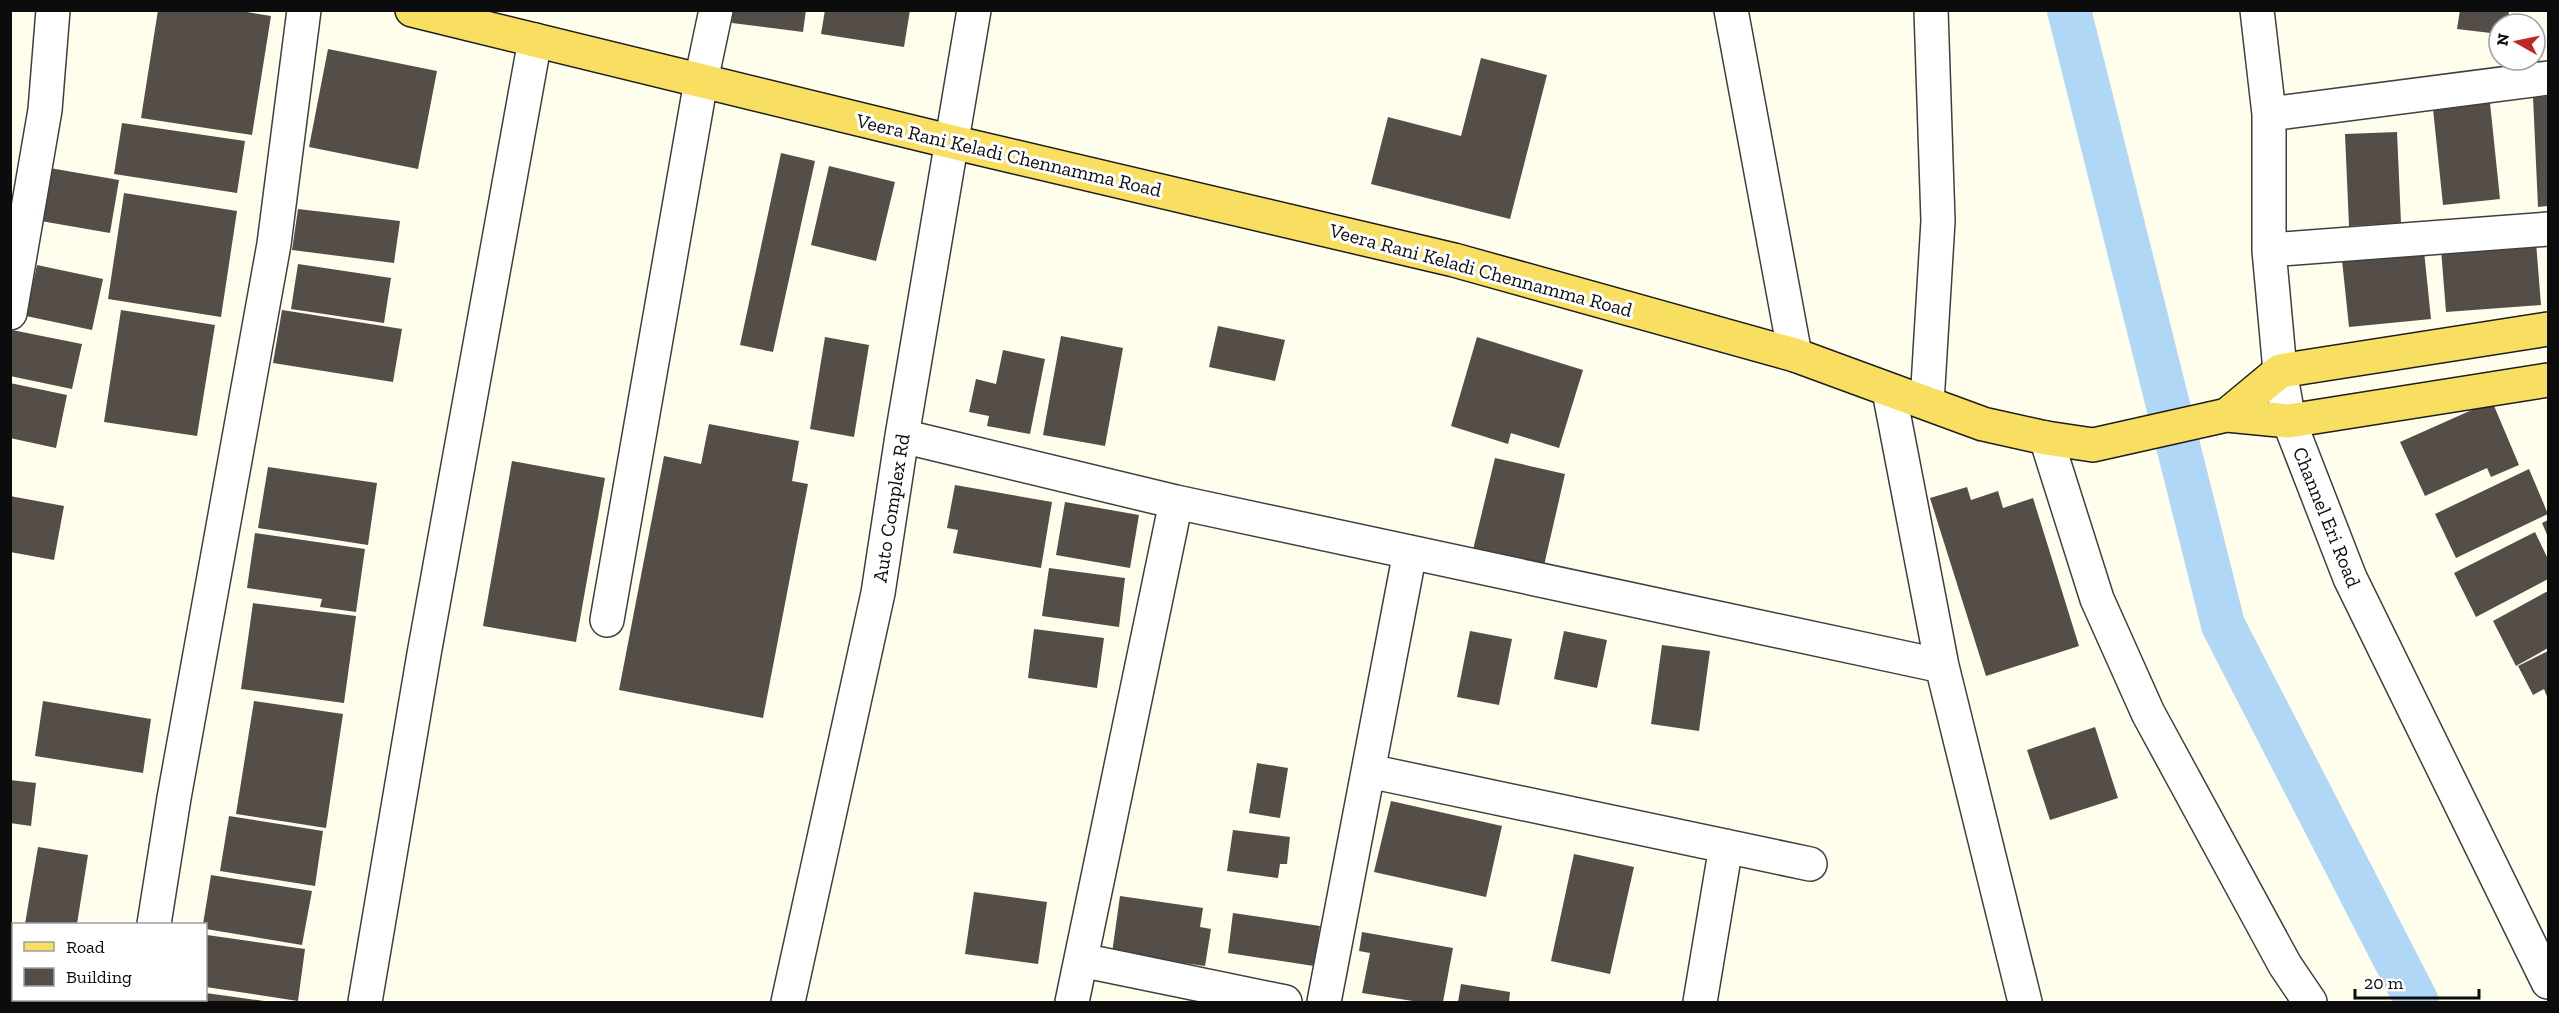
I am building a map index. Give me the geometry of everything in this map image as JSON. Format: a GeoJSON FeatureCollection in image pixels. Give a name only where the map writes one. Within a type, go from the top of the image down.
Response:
{"type":"FeatureCollection","features":[{"type":"Feature","properties":{"kind":"main road","name":"Veera Rani Keladi Chennamma Road"},"geometry":{"type":"LineString","coordinates":[[412,10],[952,142],[1455,260],[1795,356],[1983,424],[2046,438],[2093,445],[2227,415],[2289,422],[2548,380]]}},
{"type":"Feature","properties":{"kind":"main road"},"geometry":{"type":"LineString","coordinates":[[2227,415],[2280,371],[2548,329]]}},
{"type":"Feature","properties":{"kind":"street"},"geometry":{"type":"LineString","coordinates":[[10,314],[45,111],[53,10]]}},
{"type":"Feature","properties":{"kind":"street"},"geometry":{"type":"LineString","coordinates":[[154,923],[174,798],[274,244],[304,10]]}},
{"type":"Feature","properties":{"kind":"street"},"geometry":{"type":"LineString","coordinates":[[607,620],[701,81],[716,10]]}},
{"type":"Feature","properties":{"kind":"street","name":"Auto Complex Rd"},"geometry":{"type":"LineString","coordinates":[[788,1002],[878,593],[902,436],[974,10]]}},
{"type":"Feature","properties":{"kind":"street"},"geometry":{"type":"LineString","coordinates":[[1731,10],[1795,356]]}},
{"type":"Feature","properties":{"kind":"street"},"geometry":{"type":"LineString","coordinates":[[1927,403],[1938,221],[1930,10]]}},
{"type":"Feature","properties":{"kind":"street","name":"Channel Eri Road"},"geometry":{"type":"LineString","coordinates":[[2257,10],[2269,114],[2269,250],[2280,371],[2289,422],[2350,578],[2548,982]]}},
{"type":"Feature","properties":{"kind":"street"},"geometry":{"type":"LineString","coordinates":[[365,1002],[423,654],[535,40]]}},
{"type":"Feature","properties":{"kind":"street"},"geometry":{"type":"LineString","coordinates":[[2269,114],[2548,78]]}},
{"type":"Feature","properties":{"kind":"street"},"geometry":{"type":"LineString","coordinates":[[2269,250],[2548,229]]}},
{"type":"Feature","properties":{"kind":"street"},"geometry":{"type":"LineString","coordinates":[[1888,391],[1942,666],[2025,1002]]}},
{"type":"Feature","properties":{"kind":"street"},"geometry":{"type":"LineString","coordinates":[[902,436],[1176,502],[1942,666]]}},
{"type":"Feature","properties":{"kind":"street"},"geometry":{"type":"LineString","coordinates":[[2046,438],[2097,599],[2148,713],[2285,965],[2310,1002]]}},
{"type":"Feature","properties":{"kind":"street"},"geometry":{"type":"LineString","coordinates":[[1072,1002],[1176,502]]}},
{"type":"Feature","properties":{"kind":"street"},"geometry":{"type":"LineString","coordinates":[[1324,1002],[1410,552]]}},
{"type":"Feature","properties":{"kind":"street"},"geometry":{"type":"LineString","coordinates":[[1369,771],[1810,864]]}},
{"type":"Feature","properties":{"kind":"street"},"geometry":{"type":"LineString","coordinates":[[1700,1002],[1726,846]]}},
{"type":"Feature","properties":{"kind":"street"},"geometry":{"type":"LineString","coordinates":[[1081,960],[1286,1002]]}},
{"type":"Feature","properties":{"kind":"building"},"geometry":{"type":"Polygon","coordinates":[[[158,10],[235,10],[271,16],[252,135],[141,118],[158,10]]]}},
{"type":"Feature","properties":{"kind":"building"},"geometry":{"type":"Polygon","coordinates":[[[733,10],[806,10],[803,32],[732,23],[733,10]]]}},
{"type":"Feature","properties":{"kind":"building"},"geometry":{"type":"Polygon","coordinates":[[[825,10],[910,10],[904,47],[821,34],[825,10]]]}},
{"type":"Feature","properties":{"kind":"building"},"geometry":{"type":"Polygon","coordinates":[[[2460,10],[2509,10],[2509,12],[2487,12],[2487,33],[2457,29],[2460,10]]]}},
{"type":"Feature","properties":{"kind":"building"},"geometry":{"type":"Polygon","coordinates":[[[328,49],[437,71],[418,169],[309,147],[328,49]]]}},
{"type":"Feature","properties":{"kind":"building"},"geometry":{"type":"Polygon","coordinates":[[[1481,58],[1547,75],[1510,219],[1371,184],[1388,117],[1461,136],[1481,58]]]}},
{"type":"Feature","properties":{"kind":"building"},"geometry":{"type":"Polygon","coordinates":[[[2548,96],[2548,206],[2538,207],[2533,97],[2548,96]]]}},
{"type":"Feature","properties":{"kind":"building"},"geometry":{"type":"Polygon","coordinates":[[[2490,103],[2500,199],[2443,205],[2433,109],[2490,103]]]}},
{"type":"Feature","properties":{"kind":"building"},"geometry":{"type":"Polygon","coordinates":[[[122,123],[245,141],[237,193],[114,174],[122,123]]]}},
{"type":"Feature","properties":{"kind":"building"},"geometry":{"type":"Polygon","coordinates":[[[2397,132],[2401,223],[2349,226],[2345,134],[2397,132]]]}},
{"type":"Feature","properties":{"kind":"building"},"geometry":{"type":"Polygon","coordinates":[[[781,153],[815,161],[773,352],[740,345],[781,153]]]}},
{"type":"Feature","properties":{"kind":"building"},"geometry":{"type":"Polygon","coordinates":[[[829,166],[895,182],[876,261],[811,245],[829,166]]]}},
{"type":"Feature","properties":{"kind":"building"},"geometry":{"type":"Polygon","coordinates":[[[44,167],[119,180],[110,233],[35,220],[44,167]]]}},
{"type":"Feature","properties":{"kind":"building"},"geometry":{"type":"Polygon","coordinates":[[[124,193],[237,211],[221,317],[108,299],[124,193]]]}},
{"type":"Feature","properties":{"kind":"building"},"geometry":{"type":"Polygon","coordinates":[[[298,209],[400,221],[394,263],[292,250],[298,209]]]}},
{"type":"Feature","properties":{"kind":"building"},"geometry":{"type":"Polygon","coordinates":[[[2536,242],[2541,305],[2446,312],[2441,249],[2536,242]]]}},
{"type":"Feature","properties":{"kind":"building"},"geometry":{"type":"Polygon","coordinates":[[[2424,251],[2431,319],[2349,327],[2342,260],[2424,251]]]}},
{"type":"Feature","properties":{"kind":"building"},"geometry":{"type":"Polygon","coordinates":[[[298,264],[391,278],[384,323],[291,309],[298,264]]]}},
{"type":"Feature","properties":{"kind":"building"},"geometry":{"type":"Polygon","coordinates":[[[37,265],[103,279],[92,330],[26,316],[37,265]]]}},
{"type":"Feature","properties":{"kind":"building"},"geometry":{"type":"Polygon","coordinates":[[[121,310],[215,325],[197,436],[104,422],[121,310]]]}},
{"type":"Feature","properties":{"kind":"building"},"geometry":{"type":"Polygon","coordinates":[[[282,310],[402,329],[393,382],[273,363],[282,310]]]}},
{"type":"Feature","properties":{"kind":"building"},"geometry":{"type":"Polygon","coordinates":[[[1218,326],[1285,340],[1275,381],[1209,367],[1218,326]]]}},
{"type":"Feature","properties":{"kind":"building"},"geometry":{"type":"Polygon","coordinates":[[[12,330],[82,344],[72,389],[10,376],[12,330]]]}},
{"type":"Feature","properties":{"kind":"building"},"geometry":{"type":"Polygon","coordinates":[[[1061,336],[1123,348],[1105,446],[1043,435],[1061,336]]]}},
{"type":"Feature","properties":{"kind":"building"},"geometry":{"type":"Polygon","coordinates":[[[825,337],[869,345],[854,437],[810,429],[825,337]]]}},
{"type":"Feature","properties":{"kind":"building"},"geometry":{"type":"Polygon","coordinates":[[[1477,337],[1583,370],[1559,448],[1511,433],[1508,444],[1451,426],[1477,337]]]}},
{"type":"Feature","properties":{"kind":"building"},"geometry":{"type":"Polygon","coordinates":[[[1003,350],[1045,359],[1030,434],[987,426],[989,416],[969,412],[976,379],[996,384],[1003,350]]]}},
{"type":"Feature","properties":{"kind":"building"},"geometry":{"type":"Polygon","coordinates":[[[10,383],[67,395],[56,448],[10,438],[10,383]]]}},
{"type":"Feature","properties":{"kind":"building"},"geometry":{"type":"Polygon","coordinates":[[[2492,401],[2519,465],[2491,477],[2487,468],[2425,496],[2400,442],[2492,401]]]}},
{"type":"Feature","properties":{"kind":"building"},"geometry":{"type":"Polygon","coordinates":[[[709,424],[799,441],[792,481],[808,484],[763,718],[619,690],[664,456],[701,464],[709,424]]]}},
{"type":"Feature","properties":{"kind":"building"},"geometry":{"type":"Polygon","coordinates":[[[1495,458],[1565,474],[1543,570],[1472,554],[1495,458]]]}},
{"type":"Feature","properties":{"kind":"building"},"geometry":{"type":"Polygon","coordinates":[[[512,461],[605,478],[576,642],[483,626],[512,461]]]}},
{"type":"Feature","properties":{"kind":"building"},"geometry":{"type":"Polygon","coordinates":[[[268,467],[377,483],[368,545],[258,528],[268,467]]]}},
{"type":"Feature","properties":{"kind":"building"},"geometry":{"type":"Polygon","coordinates":[[[2529,469],[2548,514],[2456,558],[2435,514],[2529,469]]]}},
{"type":"Feature","properties":{"kind":"building"},"geometry":{"type":"Polygon","coordinates":[[[955,485],[1052,502],[1041,568],[953,553],[958,530],[947,528],[955,485]]]}},
{"type":"Feature","properties":{"kind":"building"},"geometry":{"type":"Polygon","coordinates":[[[1967,487],[1971,500],[1998,491],[2003,508],[2033,498],[2079,646],[1986,676],[1930,498],[1967,487]]]}},
{"type":"Feature","properties":{"kind":"building"},"geometry":{"type":"Polygon","coordinates":[[[10,496],[64,506],[54,560],[10,552],[10,496]]]}},
{"type":"Feature","properties":{"kind":"building"},"geometry":{"type":"Polygon","coordinates":[[[1065,502],[1139,515],[1130,568],[1056,555],[1065,502]]]}},
{"type":"Feature","properties":{"kind":"building"},"geometry":{"type":"Polygon","coordinates":[[[2548,520],[2548,537],[2542,523],[2548,520]]]}},
{"type":"Feature","properties":{"kind":"building"},"geometry":{"type":"Polygon","coordinates":[[[2535,532],[2548,559],[2548,579],[2476,617],[2454,573],[2535,532]]]}},
{"type":"Feature","properties":{"kind":"building"},"geometry":{"type":"Polygon","coordinates":[[[255,533],[365,549],[356,612],[320,607],[322,599],[247,588],[255,533]]]}},
{"type":"Feature","properties":{"kind":"building"},"geometry":{"type":"Polygon","coordinates":[[[1049,568],[1125,578],[1119,627],[1042,616],[1049,568]]]}},
{"type":"Feature","properties":{"kind":"building"},"geometry":{"type":"Polygon","coordinates":[[[2548,591],[2548,648],[2516,666],[2493,621],[2548,591]]]}},
{"type":"Feature","properties":{"kind":"building"},"geometry":{"type":"Polygon","coordinates":[[[253,603],[356,616],[344,703],[241,689],[253,603]]]}},
{"type":"Feature","properties":{"kind":"building"},"geometry":{"type":"Polygon","coordinates":[[[1034,629],[1104,638],[1097,688],[1028,678],[1034,629]]]}},
{"type":"Feature","properties":{"kind":"building"},"geometry":{"type":"Polygon","coordinates":[[[1470,631],[1512,639],[1499,705],[1457,697],[1470,631]]]}},
{"type":"Feature","properties":{"kind":"building"},"geometry":{"type":"Polygon","coordinates":[[[1564,631],[1607,640],[1597,688],[1554,679],[1564,631]]]}},
{"type":"Feature","properties":{"kind":"building"},"geometry":{"type":"Polygon","coordinates":[[[1662,645],[1710,651],[1699,731],[1651,724],[1662,645]]]}},
{"type":"Feature","properties":{"kind":"building"},"geometry":{"type":"Polygon","coordinates":[[[2548,651],[2548,699],[2544,689],[2533,695],[2518,666],[2548,651]]]}},
{"type":"Feature","properties":{"kind":"building"},"geometry":{"type":"Polygon","coordinates":[[[43,701],[151,719],[143,773],[35,756],[43,701]]]}},
{"type":"Feature","properties":{"kind":"building"},"geometry":{"type":"Polygon","coordinates":[[[254,701],[343,714],[326,828],[236,814],[254,701]]]}},
{"type":"Feature","properties":{"kind":"building"},"geometry":{"type":"Polygon","coordinates":[[[2095,727],[2118,798],[2050,820],[2027,750],[2095,727]]]}},
{"type":"Feature","properties":{"kind":"building"},"geometry":{"type":"Polygon","coordinates":[[[1257,763],[1288,768],[1280,818],[1249,813],[1257,763]]]}},
{"type":"Feature","properties":{"kind":"building"},"geometry":{"type":"Polygon","coordinates":[[[10,780],[36,783],[31,826],[10,823],[10,780]]]}},
{"type":"Feature","properties":{"kind":"building"},"geometry":{"type":"Polygon","coordinates":[[[1391,801],[1502,826],[1486,897],[1374,872],[1391,801]]]}},
{"type":"Feature","properties":{"kind":"building"},"geometry":{"type":"Polygon","coordinates":[[[229,816],[323,831],[315,886],[220,871],[229,816]]]}},
{"type":"Feature","properties":{"kind":"building"},"geometry":{"type":"Polygon","coordinates":[[[1233,830],[1290,837],[1287,864],[1280,864],[1278,878],[1227,871],[1233,830]]]}},
{"type":"Feature","properties":{"kind":"building"},"geometry":{"type":"Polygon","coordinates":[[[38,847],[88,855],[77,923],[25,923],[38,847]]]}},
{"type":"Feature","properties":{"kind":"building"},"geometry":{"type":"Polygon","coordinates":[[[1574,854],[1634,867],[1610,974],[1551,961],[1574,854]]]}},
{"type":"Feature","properties":{"kind":"building"},"geometry":{"type":"Polygon","coordinates":[[[211,875],[312,891],[302,945],[207,929],[207,923],[203,923],[211,875]]]}},
{"type":"Feature","properties":{"kind":"building"},"geometry":{"type":"Polygon","coordinates":[[[974,892],[1047,902],[1038,964],[965,954],[974,892]]]}},
{"type":"Feature","properties":{"kind":"building"},"geometry":{"type":"Polygon","coordinates":[[[1120,896],[1203,908],[1200,927],[1211,929],[1205,966],[1112,953],[1120,896]]]}},
{"type":"Feature","properties":{"kind":"building"},"geometry":{"type":"Polygon","coordinates":[[[1233,913],[1320,926],[1314,966],[1228,953],[1233,913]]]}},
{"type":"Feature","properties":{"kind":"building"},"geometry":{"type":"Polygon","coordinates":[[[1362,932],[1453,948],[1443,1002],[1419,1002],[1362,993],[1370,953],[1359,951],[1362,932]]]}},
{"type":"Feature","properties":{"kind":"building"},"geometry":{"type":"Polygon","coordinates":[[[207,935],[305,949],[298,1001],[207,987],[207,935]]]}},
{"type":"Feature","properties":{"kind":"building"},"geometry":{"type":"Polygon","coordinates":[[[1461,984],[1510,992],[1509,1002],[1458,1002],[1461,984]]]}},
{"type":"Feature","properties":{"kind":"building"},"geometry":{"type":"Polygon","coordinates":[[[207,993],[264,1001],[263,1002],[201,1002],[207,1001],[207,993]]]}},
{"type":"Feature","properties":{"kind":"waterway"},"geometry":{"type":"LineString","coordinates":[[2069,10],[2223,625],[2417,1002]]}}]}
